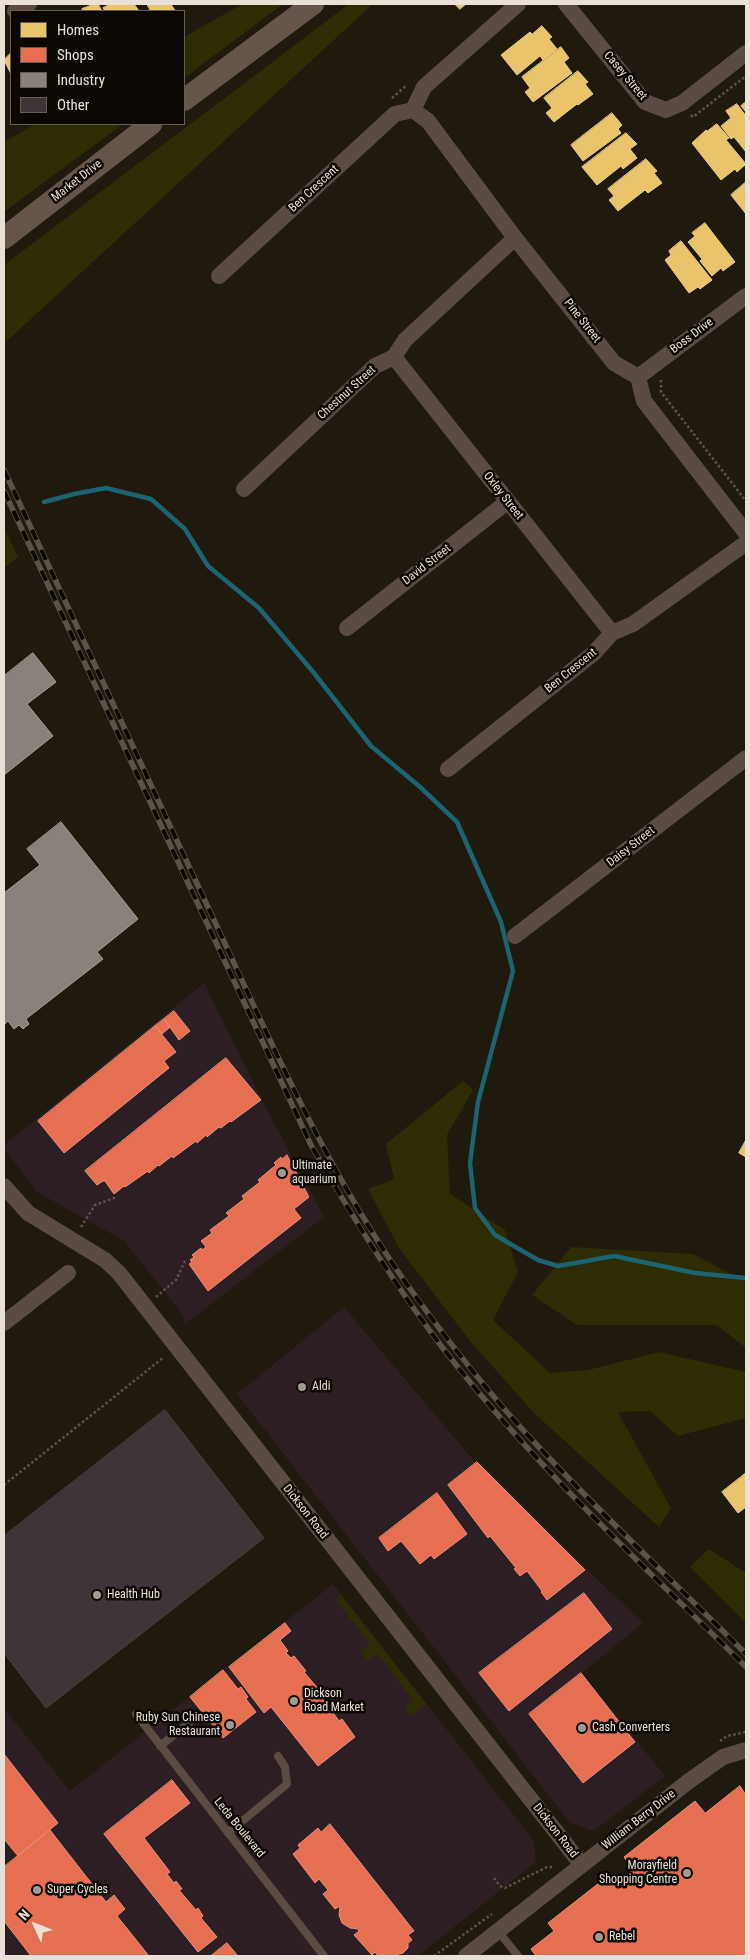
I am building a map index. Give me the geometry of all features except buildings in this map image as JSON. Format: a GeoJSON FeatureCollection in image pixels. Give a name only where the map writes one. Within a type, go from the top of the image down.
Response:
{"type":"FeatureCollection","features":[{"type":"Feature","properties":{"kind":"street"},"geometry":{"type":"LineString","coordinates":[[17,10],[29,4]]}},
{"type":"Feature","properties":{"kind":"street"},"geometry":{"type":"LineString","coordinates":[[185,99],[313,4]]}},
{"type":"Feature","properties":{"kind":"street"},"geometry":{"type":"LineString","coordinates":[[413,110],[424,88],[518,4]]}},
{"type":"Feature","properties":{"kind":"street","name":"Casey Street"},"geometry":{"type":"LineString","coordinates":[[566,4],[645,102],[666,110],[682,103],[746,53]]}},
{"type":"Feature","properties":{"kind":"street","name":"Pine Street"},"geometry":{"type":"LineString","coordinates":[[413,110],[428,121],[515,238],[614,363],[638,377]]}},
{"type":"Feature","properties":{"kind":"street","name":"Ben Crescent"},"geometry":{"type":"LineString","coordinates":[[219,276],[395,114],[413,110]]}},
{"type":"Feature","properties":{"kind":"street","name":"Market Drive"},"geometry":{"type":"LineString","coordinates":[[4,238],[150,125]]}},
{"type":"Feature","properties":{"kind":"street","name":"Chestnut Street"},"geometry":{"type":"LineString","coordinates":[[244,489],[376,366],[394,358],[405,340],[515,238]]}},
{"type":"Feature","properties":{"kind":"street","name":"Boss Drive"},"geometry":{"type":"LineString","coordinates":[[638,377],[746,296]]}},
{"type":"Feature","properties":{"kind":"street","name":"Oxley Street"},"geometry":{"type":"LineString","coordinates":[[394,358],[612,634]]}},
{"type":"Feature","properties":{"kind":"street"},"geometry":{"type":"LineString","coordinates":[[638,377],[644,401],[746,532]]}},
{"type":"Feature","properties":{"kind":"street","name":"David Street"},"geometry":{"type":"LineString","coordinates":[[347,628],[508,502]]}},
{"type":"Feature","properties":{"kind":"street","name":"Ben Crescent"},"geometry":{"type":"LineString","coordinates":[[448,768],[594,653],[612,634],[633,624],[746,543]]}},
{"type":"Feature","properties":{"kind":"street","name":"Daisy Street"},"geometry":{"type":"LineString","coordinates":[[515,936],[746,758]]}},
{"type":"Feature","properties":{"kind":"street","name":"Dickson Road"},"geometry":{"type":"LineString","coordinates":[[4,1186],[28,1213],[105,1260],[118,1273],[582,1865]]}},
{"type":"Feature","properties":{"kind":"street"},"geometry":{"type":"LineString","coordinates":[[4,1323],[68,1273]]}},
{"type":"Feature","properties":{"kind":"street","name":"William Berry Drive"},"geometry":{"type":"LineString","coordinates":[[466,1956],[714,1762],[728,1755],[746,1750]]}},
{"type":"Feature","properties":{"kind":"lane","name":"Leda Boulevard"},"geometry":{"type":"LineString","coordinates":[[136,1714],[324,1956]]}},
{"type":"Feature","properties":{"kind":"lane"},"geometry":{"type":"LineString","coordinates":[[160,1746],[189,1723]]}},
{"type":"Feature","properties":{"kind":"lane"},"geometry":{"type":"LineString","coordinates":[[228,1833],[287,1784],[285,1767],[278,1756]]}},
{"type":"Feature","properties":{"kind":"lane"},"geometry":{"type":"LineString","coordinates":[[498,1931],[518,1956]]}},
{"type":"Feature","properties":{"kind":"path"},"geometry":{"type":"LineString","coordinates":[[662,376],[661,392],[746,501]]}},
{"type":"Feature","properties":{"kind":"path"},"geometry":{"type":"LineString","coordinates":[[80,1228],[95,1205],[117,1197]]}},
{"type":"Feature","properties":{"kind":"path"},"geometry":{"type":"LineString","coordinates":[[155,1298],[176,1280],[185,1261]]}},
{"type":"Feature","properties":{"kind":"path"},"geometry":{"type":"LineString","coordinates":[[4,1485],[163,1356],[170,1361]]}},
{"type":"Feature","properties":{"kind":"shaded area"},"geometry":{"type":"Polygon","coordinates":[[[242,4],[283,4],[185,77],[185,36],[242,4]]]}},
{"type":"Feature","properties":{"kind":"shaded area"},"geometry":{"type":"Polygon","coordinates":[[[349,4],[373,4],[7,341],[4,334],[4,265],[349,4]]]}},
{"type":"Feature","properties":{"kind":"shaded area"},"geometry":{"type":"Polygon","coordinates":[[[33,125],[122,125],[4,212],[4,142],[33,125]]]}},
{"type":"Feature","properties":{"kind":"shaded area"},"geometry":{"type":"Polygon","coordinates":[[[4,528],[18,557],[4,568],[4,528]]]}},
{"type":"Feature","properties":{"kind":"shaded area"},"geometry":{"type":"Polygon","coordinates":[[[204,983],[270,1115],[324,1217],[184,1325],[183,1315],[124,1241],[37,1192],[4,1148],[4,1145],[204,983]]]}},
{"type":"Feature","properties":{"kind":"shaded area"},"geometry":{"type":"Polygon","coordinates":[[[463,1081],[473,1090],[447,1135],[450,1194],[505,1230],[518,1272],[493,1320],[550,1373],[588,1370],[659,1352],[746,1372],[746,1418],[678,1436],[650,1411],[618,1412],[671,1508],[659,1527],[534,1413],[470,1341],[399,1248],[368,1189],[394,1179],[386,1144],[463,1081]]]}},
{"type":"Feature","properties":{"kind":"shaded area"},"geometry":{"type":"Polygon","coordinates":[[[571,1247],[693,1254],[746,1282],[746,1348],[717,1325],[577,1325],[532,1295],[571,1247]]]}},
{"type":"Feature","properties":{"kind":"shaded area"},"geometry":{"type":"Polygon","coordinates":[[[344,1307],[475,1462],[643,1623],[582,1673],[665,1776],[594,1831],[570,1823],[237,1394],[344,1307]]]}},
{"type":"Feature","properties":{"kind":"shaded area"},"geometry":{"type":"Polygon","coordinates":[[[709,1549],[746,1573],[746,1623],[690,1567],[709,1549]]]}},
{"type":"Feature","properties":{"kind":"shaded area"},"geometry":{"type":"Polygon","coordinates":[[[333,1584],[534,1841],[536,1862],[418,1956],[4,1956],[4,1708],[70,1791],[333,1584]]]}},
{"type":"Feature","properties":{"kind":"shaded area"},"geometry":{"type":"Polygon","coordinates":[[[341,1595],[426,1704],[411,1716],[404,1707],[413,1700],[378,1654],[368,1661],[361,1651],[370,1644],[336,1600],[341,1595]]]}},
{"type":"Feature","properties":{"kind":"waterway"},"geometry":{"type":"LineString","coordinates":[[44,502],[106,488],[151,499],[185,529],[208,566],[259,608],[314,673],[371,746],[419,786],[457,822],[501,922],[513,971],[478,1102],[470,1163],[475,1208],[495,1235],[538,1260],[558,1266],[614,1256],[695,1273],[746,1278]]}},
{"type":"Feature","properties":{"kind":"railway"},"geometry":{"type":"LineString","coordinates":[[4,470],[279,1060],[326,1152],[377,1240],[452,1345],[518,1424],[587,1497],[746,1654]]}},
{"type":"Feature","properties":{"kind":"railway"},"geometry":{"type":"LineString","coordinates":[[4,491],[311,1145],[373,1248],[406,1298],[442,1347],[513,1432],[550,1473],[746,1667]]}},
{"type":"Feature","properties":{"kind":"place","name":"Ultimate aquarium"},"geometry":{"type":"Point","coordinates":[282,1173]}},
{"type":"Feature","properties":{"kind":"place","name":"Aldi"},"geometry":{"type":"Point","coordinates":[302,1387]}},
{"type":"Feature","properties":{"kind":"place","name":"Health Hub"},"geometry":{"type":"Point","coordinates":[97,1595]}},
{"type":"Feature","properties":{"kind":"place","name":"Dickson Road Market"},"geometry":{"type":"Point","coordinates":[294,1701]}},
{"type":"Feature","properties":{"kind":"place","name":"Ruby Sun Chinese Restaurant"},"geometry":{"type":"Point","coordinates":[230,1725]}},
{"type":"Feature","properties":{"kind":"place","name":"Cash Converters"},"geometry":{"type":"Point","coordinates":[582,1728]}},
{"type":"Feature","properties":{"kind":"place","name":"Morayfield Shopping Centre"},"geometry":{"type":"Point","coordinates":[687,1873]}},
{"type":"Feature","properties":{"kind":"place","name":"Super Cycles"},"geometry":{"type":"Point","coordinates":[37,1890]}},
{"type":"Feature","properties":{"kind":"place","name":"Rebel"},"geometry":{"type":"Point","coordinates":[599,1937]}}]}
